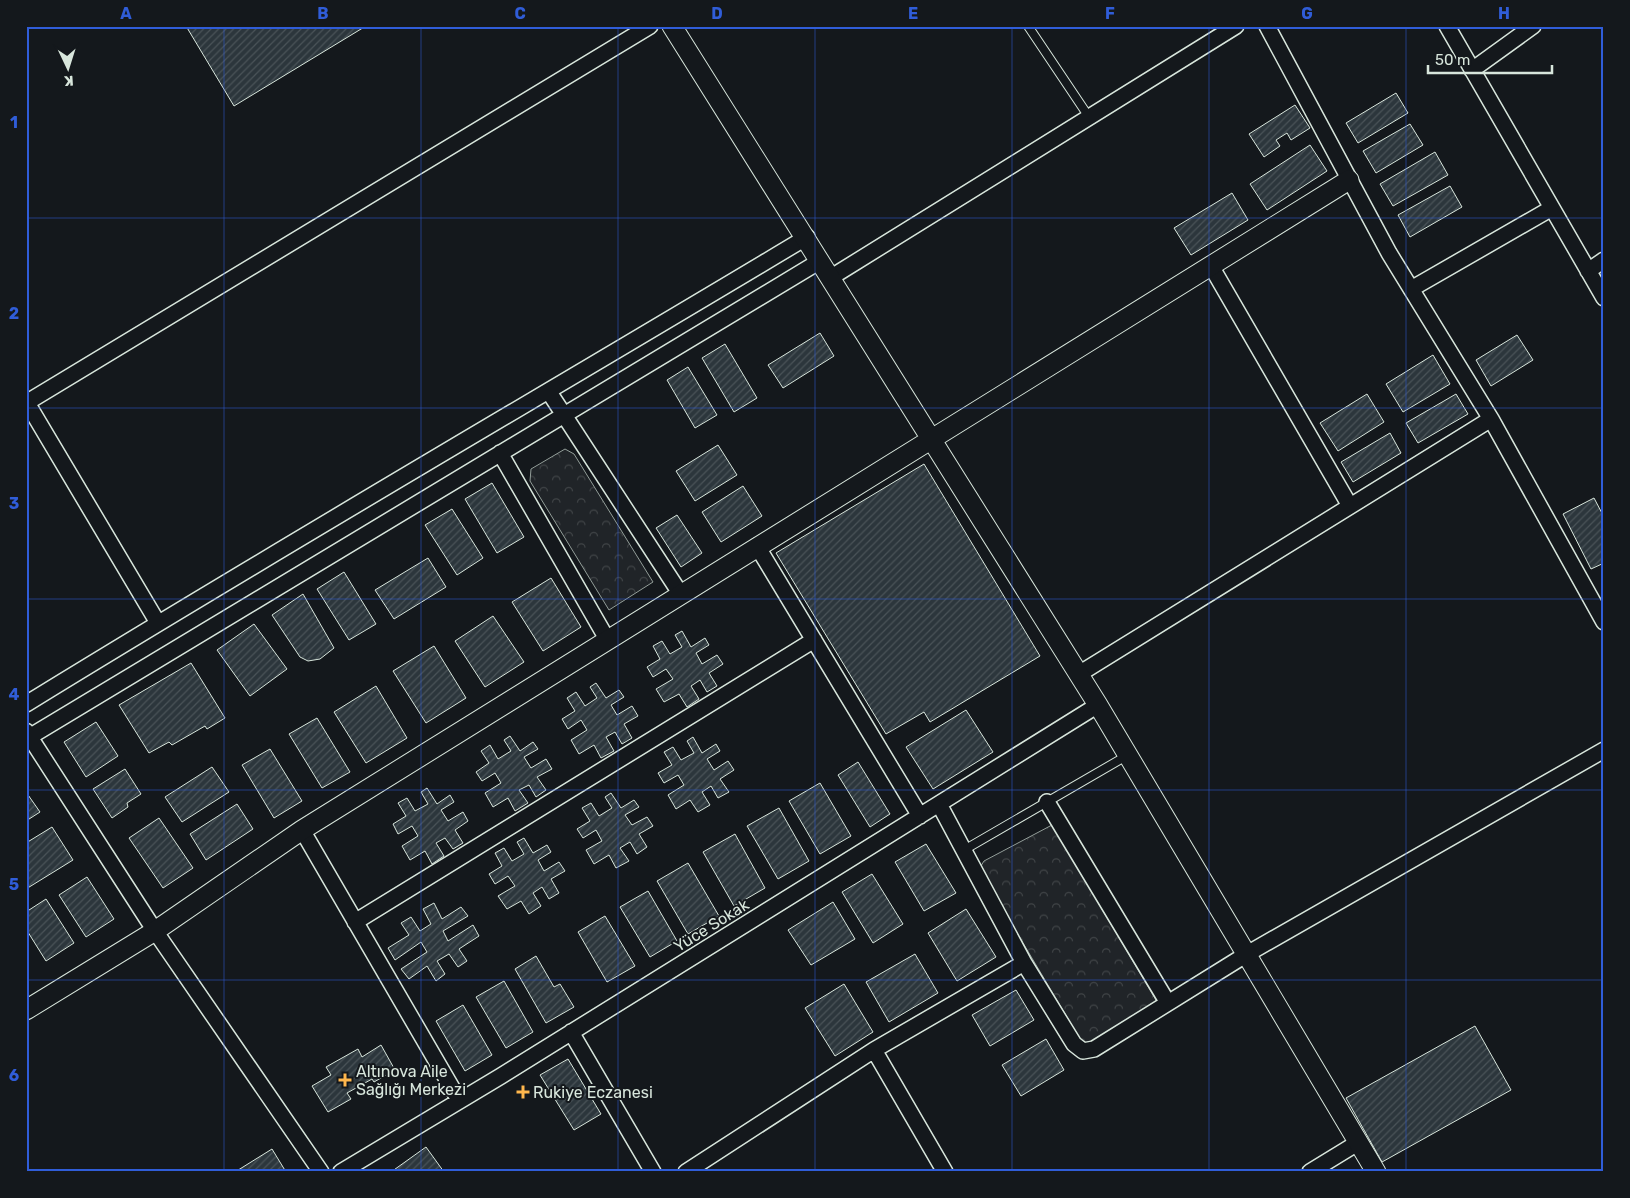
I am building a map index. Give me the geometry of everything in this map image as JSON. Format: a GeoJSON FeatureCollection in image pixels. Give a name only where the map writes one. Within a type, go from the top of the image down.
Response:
{"type":"FeatureCollection","features":[{"type":"Feature","properties":{"kind":"street"},"geometry":{"type":"LineString","coordinates":[[158,623],[27,402],[650,26]]}},
{"type":"Feature","properties":{"kind":"street"},"geometry":{"type":"LineString","coordinates":[[672,26],[807,237],[830,278],[1079,674],[1376,1172]]}},
{"type":"Feature","properties":{"kind":"street"},"geometry":{"type":"LineString","coordinates":[[830,278],[1236,26]]}},
{"type":"Feature","properties":{"kind":"street"},"geometry":{"type":"LineString","coordinates":[[1267,26],[1349,180],[1411,289],[1491,420],[1604,622]]}},
{"type":"Feature","properties":{"kind":"street"},"geometry":{"type":"LineString","coordinates":[[1447,26],[1604,298]]}},
{"type":"Feature","properties":{"kind":"street"},"geometry":{"type":"LineString","coordinates":[[1472,70],[1532,26]]}},
{"type":"Feature","properties":{"kind":"street"},"geometry":{"type":"LineString","coordinates":[[26,1010],[155,931],[302,830],[680,593],[1349,180]]}},
{"type":"Feature","properties":{"kind":"street"},"geometry":{"type":"LineString","coordinates":[[1411,289],[1552,208]]}},
{"type":"Feature","properties":{"kind":"street"},"geometry":{"type":"LineString","coordinates":[[26,704],[388,485],[549,392],[807,237]]}},
{"type":"Feature","properties":{"kind":"street"},"geometry":{"type":"LineString","coordinates":[[1588,271],[1604,260]]}},
{"type":"Feature","properties":{"kind":"street"},"geometry":{"type":"LineString","coordinates":[[321,1172],[155,931],[27,736],[820,261]]}},
{"type":"Feature","properties":{"kind":"street"},"geometry":{"type":"LineString","coordinates":[[1211,266],[1350,506]]}},
{"type":"Feature","properties":{"kind":"street"},"geometry":{"type":"LineString","coordinates":[[549,392],[680,593]]}},
{"type":"Feature","properties":{"kind":"street"},"geometry":{"type":"LineString","coordinates":[[1079,674],[1491,420]]}},
{"type":"Feature","properties":{"kind":"street"},"geometry":{"type":"LineString","coordinates":[[500,454],[607,639]]}},
{"type":"Feature","properties":{"kind":"street"},"geometry":{"type":"LineString","coordinates":[[757,546],[920,816]]}},
{"type":"Feature","properties":{"kind":"street"},"geometry":{"type":"LineString","coordinates":[[355,922],[814,640]]}},
{"type":"Feature","properties":{"kind":"street","name":"Yüce Sokak"},"geometry":{"type":"LineString","coordinates":[[348,1170],[1098,705]]}},
{"type":"Feature","properties":{"kind":"street"},"geometry":{"type":"LineString","coordinates":[[939,804],[1024,963],[1074,1044],[1083,1051],[1094,1049],[1247,954],[1604,750]]}},
{"type":"Feature","properties":{"kind":"street"},"geometry":{"type":"LineString","coordinates":[[1047,802],[1168,1003]]}},
{"type":"Feature","properties":{"kind":"street"},"geometry":{"type":"LineString","coordinates":[[302,830],[459,1100]]}},
{"type":"Feature","properties":{"kind":"street"},"geometry":{"type":"LineString","coordinates":[[686,1172],[874,1050],[1024,963]]}},
{"type":"Feature","properties":{"kind":"street"},"geometry":{"type":"LineString","coordinates":[[572,1032],[653,1172]]}},
{"type":"Feature","properties":{"kind":"street"},"geometry":{"type":"LineString","coordinates":[[874,1050],[945,1172]]}},
{"type":"Feature","properties":{"kind":"street"},"geometry":{"type":"LineString","coordinates":[[1310,1172],[1359,1142]]}},
{"type":"Feature","properties":{"kind":"lane"},"geometry":{"type":"LineString","coordinates":[[1028,26],[1089,117]]}},
{"type":"Feature","properties":{"kind":"lane"},"geometry":{"type":"LineString","coordinates":[[964,850],[1128,755]]}},
{"type":"Feature","properties":{"kind":"green space"},"geometry":{"type":"Polygon","coordinates":[[[565,449],[574,454],[653,582],[609,610],[530,481],[531,469],[565,449]]]}},
{"type":"Feature","properties":{"kind":"green space"},"geometry":{"type":"Polygon","coordinates":[[[1052,825],[1156,1000],[1154,1007],[1090,1044],[1083,1044],[979,869],[984,861],[1052,825]]]}},
{"type":"Feature","properties":{"kind":"building"},"geometry":{"type":"Polygon","coordinates":[[[186,26],[366,26],[234,106],[186,26]]]}},
{"type":"Feature","properties":{"kind":"building"},"geometry":{"type":"Polygon","coordinates":[[[1396,93],[1408,113],[1358,143],[1346,123],[1396,93]]]}},
{"type":"Feature","properties":{"kind":"building"},"geometry":{"type":"Polygon","coordinates":[[[1295,105],[1310,128],[1291,140],[1287,133],[1276,140],[1280,146],[1264,157],[1249,134],[1295,105]]]}},
{"type":"Feature","properties":{"kind":"building"},"geometry":{"type":"Polygon","coordinates":[[[1410,124],[1423,145],[1376,173],[1363,151],[1410,124]]]}},
{"type":"Feature","properties":{"kind":"building"},"geometry":{"type":"Polygon","coordinates":[[[1310,145],[1327,171],[1267,210],[1250,184],[1310,145]]]}},
{"type":"Feature","properties":{"kind":"building"},"geometry":{"type":"Polygon","coordinates":[[[1435,152],[1448,175],[1393,206],[1380,184],[1435,152]]]}},
{"type":"Feature","properties":{"kind":"building"},"geometry":{"type":"Polygon","coordinates":[[[1450,186],[1462,207],[1410,237],[1398,215],[1450,186]]]}},
{"type":"Feature","properties":{"kind":"building"},"geometry":{"type":"Polygon","coordinates":[[[1232,193],[1248,220],[1191,255],[1174,228],[1232,193]]]}},
{"type":"Feature","properties":{"kind":"building"},"geometry":{"type":"Polygon","coordinates":[[[820,333],[834,356],[783,388],[768,365],[820,333]]]}},
{"type":"Feature","properties":{"kind":"building"},"geometry":{"type":"Polygon","coordinates":[[[1517,335],[1533,360],[1491,386],[1476,360],[1517,335]]]}},
{"type":"Feature","properties":{"kind":"building"},"geometry":{"type":"Polygon","coordinates":[[[725,344],[757,398],[734,412],[702,358],[725,344]]]}},
{"type":"Feature","properties":{"kind":"building"},"geometry":{"type":"Polygon","coordinates":[[[1433,355],[1450,384],[1403,412],[1386,384],[1433,355]]]}},
{"type":"Feature","properties":{"kind":"building"},"geometry":{"type":"Polygon","coordinates":[[[688,367],[717,415],[695,428],[667,380],[688,367]]]}},
{"type":"Feature","properties":{"kind":"building"},"geometry":{"type":"Polygon","coordinates":[[[1367,394],[1384,422],[1338,451],[1320,423],[1367,394]]]}},
{"type":"Feature","properties":{"kind":"building"},"geometry":{"type":"Polygon","coordinates":[[[1456,394],[1468,414],[1418,443],[1406,423],[1456,394]]]}},
{"type":"Feature","properties":{"kind":"building"},"geometry":{"type":"Polygon","coordinates":[[[1390,433],[1401,453],[1353,482],[1341,462],[1390,433]]]}},
{"type":"Feature","properties":{"kind":"building"},"geometry":{"type":"Polygon","coordinates":[[[718,445],[737,475],[695,501],[676,471],[718,445]]]}},
{"type":"Feature","properties":{"kind":"building"},"geometry":{"type":"Polygon","coordinates":[[[924,464],[1040,656],[930,722],[924,712],[886,734],[776,553],[924,464]]]}},
{"type":"Feature","properties":{"kind":"building"},"geometry":{"type":"Polygon","coordinates":[[[492,483],[524,537],[497,553],[465,499],[492,483]]]}},
{"type":"Feature","properties":{"kind":"building"},"geometry":{"type":"Polygon","coordinates":[[[743,486],[762,516],[721,542],[702,512],[743,486]]]}},
{"type":"Feature","properties":{"kind":"building"},"geometry":{"type":"Polygon","coordinates":[[[1594,498],[1604,517],[1604,563],[1591,569],[1563,514],[1594,498]]]}},
{"type":"Feature","properties":{"kind":"building"},"geometry":{"type":"Polygon","coordinates":[[[452,509],[483,558],[457,575],[425,525],[452,509]]]}},
{"type":"Feature","properties":{"kind":"building"},"geometry":{"type":"Polygon","coordinates":[[[677,515],[702,553],[681,567],[656,528],[677,515]]]}},
{"type":"Feature","properties":{"kind":"building"},"geometry":{"type":"Polygon","coordinates":[[[428,558],[446,587],[394,619],[375,590],[428,558]]]}},
{"type":"Feature","properties":{"kind":"building"},"geometry":{"type":"Polygon","coordinates":[[[344,572],[376,624],[349,640],[317,589],[344,572]]]}},
{"type":"Feature","properties":{"kind":"building"},"geometry":{"type":"Polygon","coordinates":[[[551,578],[581,627],[543,651],[512,602],[551,578]]]}},
{"type":"Feature","properties":{"kind":"building"},"geometry":{"type":"Polygon","coordinates":[[[303,594],[334,648],[320,659],[308,661],[300,657],[272,615],[303,594]]]}},
{"type":"Feature","properties":{"kind":"building"},"geometry":{"type":"Polygon","coordinates":[[[493,616],[524,662],[485,687],[455,641],[493,616]]]}},
{"type":"Feature","properties":{"kind":"building"},"geometry":{"type":"Polygon","coordinates":[[[254,624],[287,669],[250,696],[217,650],[254,624]]]}},
{"type":"Feature","properties":{"kind":"building"},"geometry":{"type":"Polygon","coordinates":[[[682,631],[691,647],[705,638],[709,645],[696,653],[702,664],[717,655],[723,664],[709,673],[717,686],[707,692],[700,680],[691,686],[699,699],[687,707],[679,694],[664,702],[656,689],[673,679],[666,669],[653,677],[647,667],[660,659],[653,646],[662,641],[670,654],[682,647],[675,635],[682,631]]]}},
{"type":"Feature","properties":{"kind":"building"},"geometry":{"type":"Polygon","coordinates":[[[434,646],[466,698],[426,723],[393,671],[434,646]]]}},
{"type":"Feature","properties":{"kind":"building"},"geometry":{"type":"Polygon","coordinates":[[[191,663],[225,718],[207,729],[205,726],[172,745],[169,742],[149,753],[119,705],[191,663]]]}},
{"type":"Feature","properties":{"kind":"building"},"geometry":{"type":"Polygon","coordinates":[[[596,683],[606,698],[619,690],[624,697],[611,705],[617,715],[632,706],[638,716],[624,724],[632,738],[622,744],[615,732],[606,737],[614,751],[601,758],[594,745],[579,754],[571,740],[587,730],[581,720],[568,729],[562,719],[575,711],[567,698],[576,692],[585,706],[597,698],[590,687],[596,683]]]}},
{"type":"Feature","properties":{"kind":"building"},"geometry":{"type":"Polygon","coordinates":[[[376,686],[407,738],[366,763],[334,712],[376,686]]]}},
{"type":"Feature","properties":{"kind":"building"},"geometry":{"type":"Polygon","coordinates":[[[966,710],[993,752],[933,789],[906,747],[966,710]]]}},
{"type":"Feature","properties":{"kind":"building"},"geometry":{"type":"Polygon","coordinates":[[[317,718],[350,772],[322,788],[289,734],[317,718]]]}},
{"type":"Feature","properties":{"kind":"building"},"geometry":{"type":"Polygon","coordinates":[[[96,722],[118,756],[86,777],[64,742],[96,722]]]}},
{"type":"Feature","properties":{"kind":"building"},"geometry":{"type":"Polygon","coordinates":[[[510,736],[520,751],[533,742],[538,749],[524,757],[531,768],[546,759],[552,769],[537,777],[546,790],[536,797],[529,785],[519,790],[528,803],[515,811],[508,798],[493,807],[485,793],[501,783],[495,773],[482,781],[476,772],[489,763],[481,751],[490,745],[498,759],[511,751],[504,740],[510,736]]]}},
{"type":"Feature","properties":{"kind":"building"},"geometry":{"type":"Polygon","coordinates":[[[693,737],[702,753],[716,744],[720,751],[707,759],[714,770],[728,761],[734,770],[720,779],[729,792],[718,798],[711,786],[702,792],[710,805],[698,812],[690,800],[676,809],[668,795],[684,785],[678,775],[664,783],[658,773],[672,765],[664,752],[673,747],[681,760],[694,753],[687,741],[693,737]]]}},
{"type":"Feature","properties":{"kind":"building"},"geometry":{"type":"Polygon","coordinates":[[[270,749],[302,801],[274,818],[242,765],[270,749]]]}},
{"type":"Feature","properties":{"kind":"building"},"geometry":{"type":"Polygon","coordinates":[[[858,762],[890,814],[870,827],[838,775],[858,762]]]}},
{"type":"Feature","properties":{"kind":"building"},"geometry":{"type":"Polygon","coordinates":[[[212,767],[229,792],[182,822],[165,797],[212,767]]]}},
{"type":"Feature","properties":{"kind":"building"},"geometry":{"type":"Polygon","coordinates":[[[125,769],[141,794],[127,803],[128,807],[112,818],[93,789],[125,769]]]}},
{"type":"Feature","properties":{"kind":"building"},"geometry":{"type":"Polygon","coordinates":[[[820,783],[851,836],[820,854],[789,801],[820,783]]]}},
{"type":"Feature","properties":{"kind":"building"},"geometry":{"type":"Polygon","coordinates":[[[427,788],[437,804],[450,795],[454,802],[441,810],[448,821],[463,812],[468,821],[455,830],[463,843],[453,849],[445,838],[436,843],[444,856],[432,864],[425,851],[410,860],[402,846],[418,836],[412,826],[398,834],[393,824],[406,816],[398,803],[407,798],[415,811],[428,804],[421,792],[427,788]]]}},
{"type":"Feature","properties":{"kind":"building"},"geometry":{"type":"Polygon","coordinates":[[[26,792],[40,812],[26,821],[26,792]]]}},
{"type":"Feature","properties":{"kind":"building"},"geometry":{"type":"Polygon","coordinates":[[[611,793],[621,808],[634,800],[639,807],[625,815],[632,825],[647,817],[653,826],[639,834],[647,847],[637,854],[630,842],[620,848],[629,861],[616,868],[609,855],[594,864],[586,850],[602,841],[596,830],[583,838],[577,829],[590,821],[582,808],[591,803],[599,816],[612,808],[605,797],[611,793]]]}},
{"type":"Feature","properties":{"kind":"building"},"geometry":{"type":"Polygon","coordinates":[[[237,804],[253,829],[206,860],[190,834],[237,804]]]}},
{"type":"Feature","properties":{"kind":"building"},"geometry":{"type":"Polygon","coordinates":[[[779,808],[809,861],[778,879],[747,826],[779,808]]]}},
{"type":"Feature","properties":{"kind":"building"},"geometry":{"type":"Polygon","coordinates":[[[159,818],[193,868],[163,888],[129,838],[159,818]]]}},
{"type":"Feature","properties":{"kind":"building"},"geometry":{"type":"Polygon","coordinates":[[[52,827],[73,860],[26,889],[26,843],[52,827]]]}},
{"type":"Feature","properties":{"kind":"building"},"geometry":{"type":"Polygon","coordinates":[[[735,834],[765,888],[734,906],[703,852],[735,834]]]}},
{"type":"Feature","properties":{"kind":"building"},"geometry":{"type":"Polygon","coordinates":[[[524,838],[533,853],[547,845],[551,852],[538,860],[544,871],[559,862],[565,871],[551,879],[559,893],[549,899],[542,887],[533,893],[541,906],[529,914],[521,901],[507,909],[498,896],[515,886],[508,876],[495,884],[489,874],[502,866],[495,853],[504,848],[512,861],[524,854],[517,842],[524,838]]]}},
{"type":"Feature","properties":{"kind":"building"},"geometry":{"type":"Polygon","coordinates":[[[926,844],[956,893],[924,911],[895,862],[926,844]]]}},
{"type":"Feature","properties":{"kind":"building"},"geometry":{"type":"Polygon","coordinates":[[[688,863],[719,916],[688,934],[657,881],[688,863]]]}},
{"type":"Feature","properties":{"kind":"building"},"geometry":{"type":"Polygon","coordinates":[[[872,874],[903,924],[873,943],[842,892],[872,874]]]}},
{"type":"Feature","properties":{"kind":"building"},"geometry":{"type":"Polygon","coordinates":[[[87,877],[114,919],[86,937],[59,895],[87,877]]]}},
{"type":"Feature","properties":{"kind":"building"},"geometry":{"type":"Polygon","coordinates":[[[648,891],[677,941],[650,957],[620,907],[648,891]]]}},
{"type":"Feature","properties":{"kind":"building"},"geometry":{"type":"Polygon","coordinates":[[[46,899],[74,943],[46,961],[26,929],[26,912],[46,899]]]}},
{"type":"Feature","properties":{"kind":"building"},"geometry":{"type":"Polygon","coordinates":[[[833,902],[855,939],[811,965],[788,930],[833,902]]]}},
{"type":"Feature","properties":{"kind":"building"},"geometry":{"type":"Polygon","coordinates":[[[434,903],[442,919],[461,907],[468,916],[443,931],[448,941],[473,925],[479,936],[459,949],[467,961],[458,967],[449,954],[437,961],[445,974],[436,981],[427,966],[409,979],[401,969],[427,952],[421,942],[395,960],[388,948],[409,935],[401,923],[411,917],[420,931],[431,924],[423,909],[434,903]]]}},
{"type":"Feature","properties":{"kind":"building"},"geometry":{"type":"Polygon","coordinates":[[[966,909],[996,957],[957,981],[928,933],[966,909]]]}},
{"type":"Feature","properties":{"kind":"building"},"geometry":{"type":"Polygon","coordinates":[[[605,916],[635,966],[607,982],[578,932],[605,916]]]}},
{"type":"Feature","properties":{"kind":"building"},"geometry":{"type":"Polygon","coordinates":[[[915,954],[938,993],[889,1022],[866,982],[915,954]]]}},
{"type":"Feature","properties":{"kind":"building"},"geometry":{"type":"Polygon","coordinates":[[[536,956],[554,987],[560,984],[574,1007],[546,1023],[515,969],[536,956]]]}},
{"type":"Feature","properties":{"kind":"building"},"geometry":{"type":"Polygon","coordinates":[[[504,981],[533,1032],[506,1048],[476,997],[504,981]]]}},
{"type":"Feature","properties":{"kind":"building"},"geometry":{"type":"Polygon","coordinates":[[[844,984],[873,1032],[835,1056],[805,1008],[844,984]]]}},
{"type":"Feature","properties":{"kind":"building"},"geometry":{"type":"Polygon","coordinates":[[[1016,990],[1034,1020],[990,1046],[972,1015],[1016,990]]]}},
{"type":"Feature","properties":{"kind":"building"},"geometry":{"type":"Polygon","coordinates":[[[463,1005],[492,1055],[465,1071],[436,1021],[463,1005]]]}},
{"type":"Feature","properties":{"kind":"building"},"geometry":{"type":"Polygon","coordinates":[[[1475,1026],[1511,1090],[1382,1162],[1346,1098],[1475,1026]]]}},
{"type":"Feature","properties":{"kind":"building"},"geometry":{"type":"Polygon","coordinates":[[[1046,1039],[1064,1070],[1021,1096],[1002,1065],[1046,1039]]]}},
{"type":"Feature","properties":{"kind":"building","name":"Altınova Aile Sağlığı Merkezi"},"geometry":{"type":"Polygon","coordinates":[[[381,1045],[395,1070],[374,1082],[372,1079],[347,1093],[351,1099],[328,1112],[312,1086],[331,1075],[326,1067],[358,1049],[362,1057],[381,1045]]]}},
{"type":"Feature","properties":{"kind":"building"},"geometry":{"type":"Polygon","coordinates":[[[568,1059],[601,1114],[574,1130],[540,1075],[568,1059]]]}},
{"type":"Feature","properties":{"kind":"building"},"geometry":{"type":"Polygon","coordinates":[[[426,1147],[444,1172],[391,1172],[426,1147]]]}},
{"type":"Feature","properties":{"kind":"building"},"geometry":{"type":"Polygon","coordinates":[[[272,1149],[286,1172],[235,1172],[272,1149]]]}},
{"type":"Feature","properties":{"kind":"place","name":"Altınova Aile Sağlığı Merkezi"},"geometry":{"type":"Point","coordinates":[345,1080]}},
{"type":"Feature","properties":{"kind":"place","name":"Rukiye Eczanesi"},"geometry":{"type":"Point","coordinates":[523,1092]}}]}
